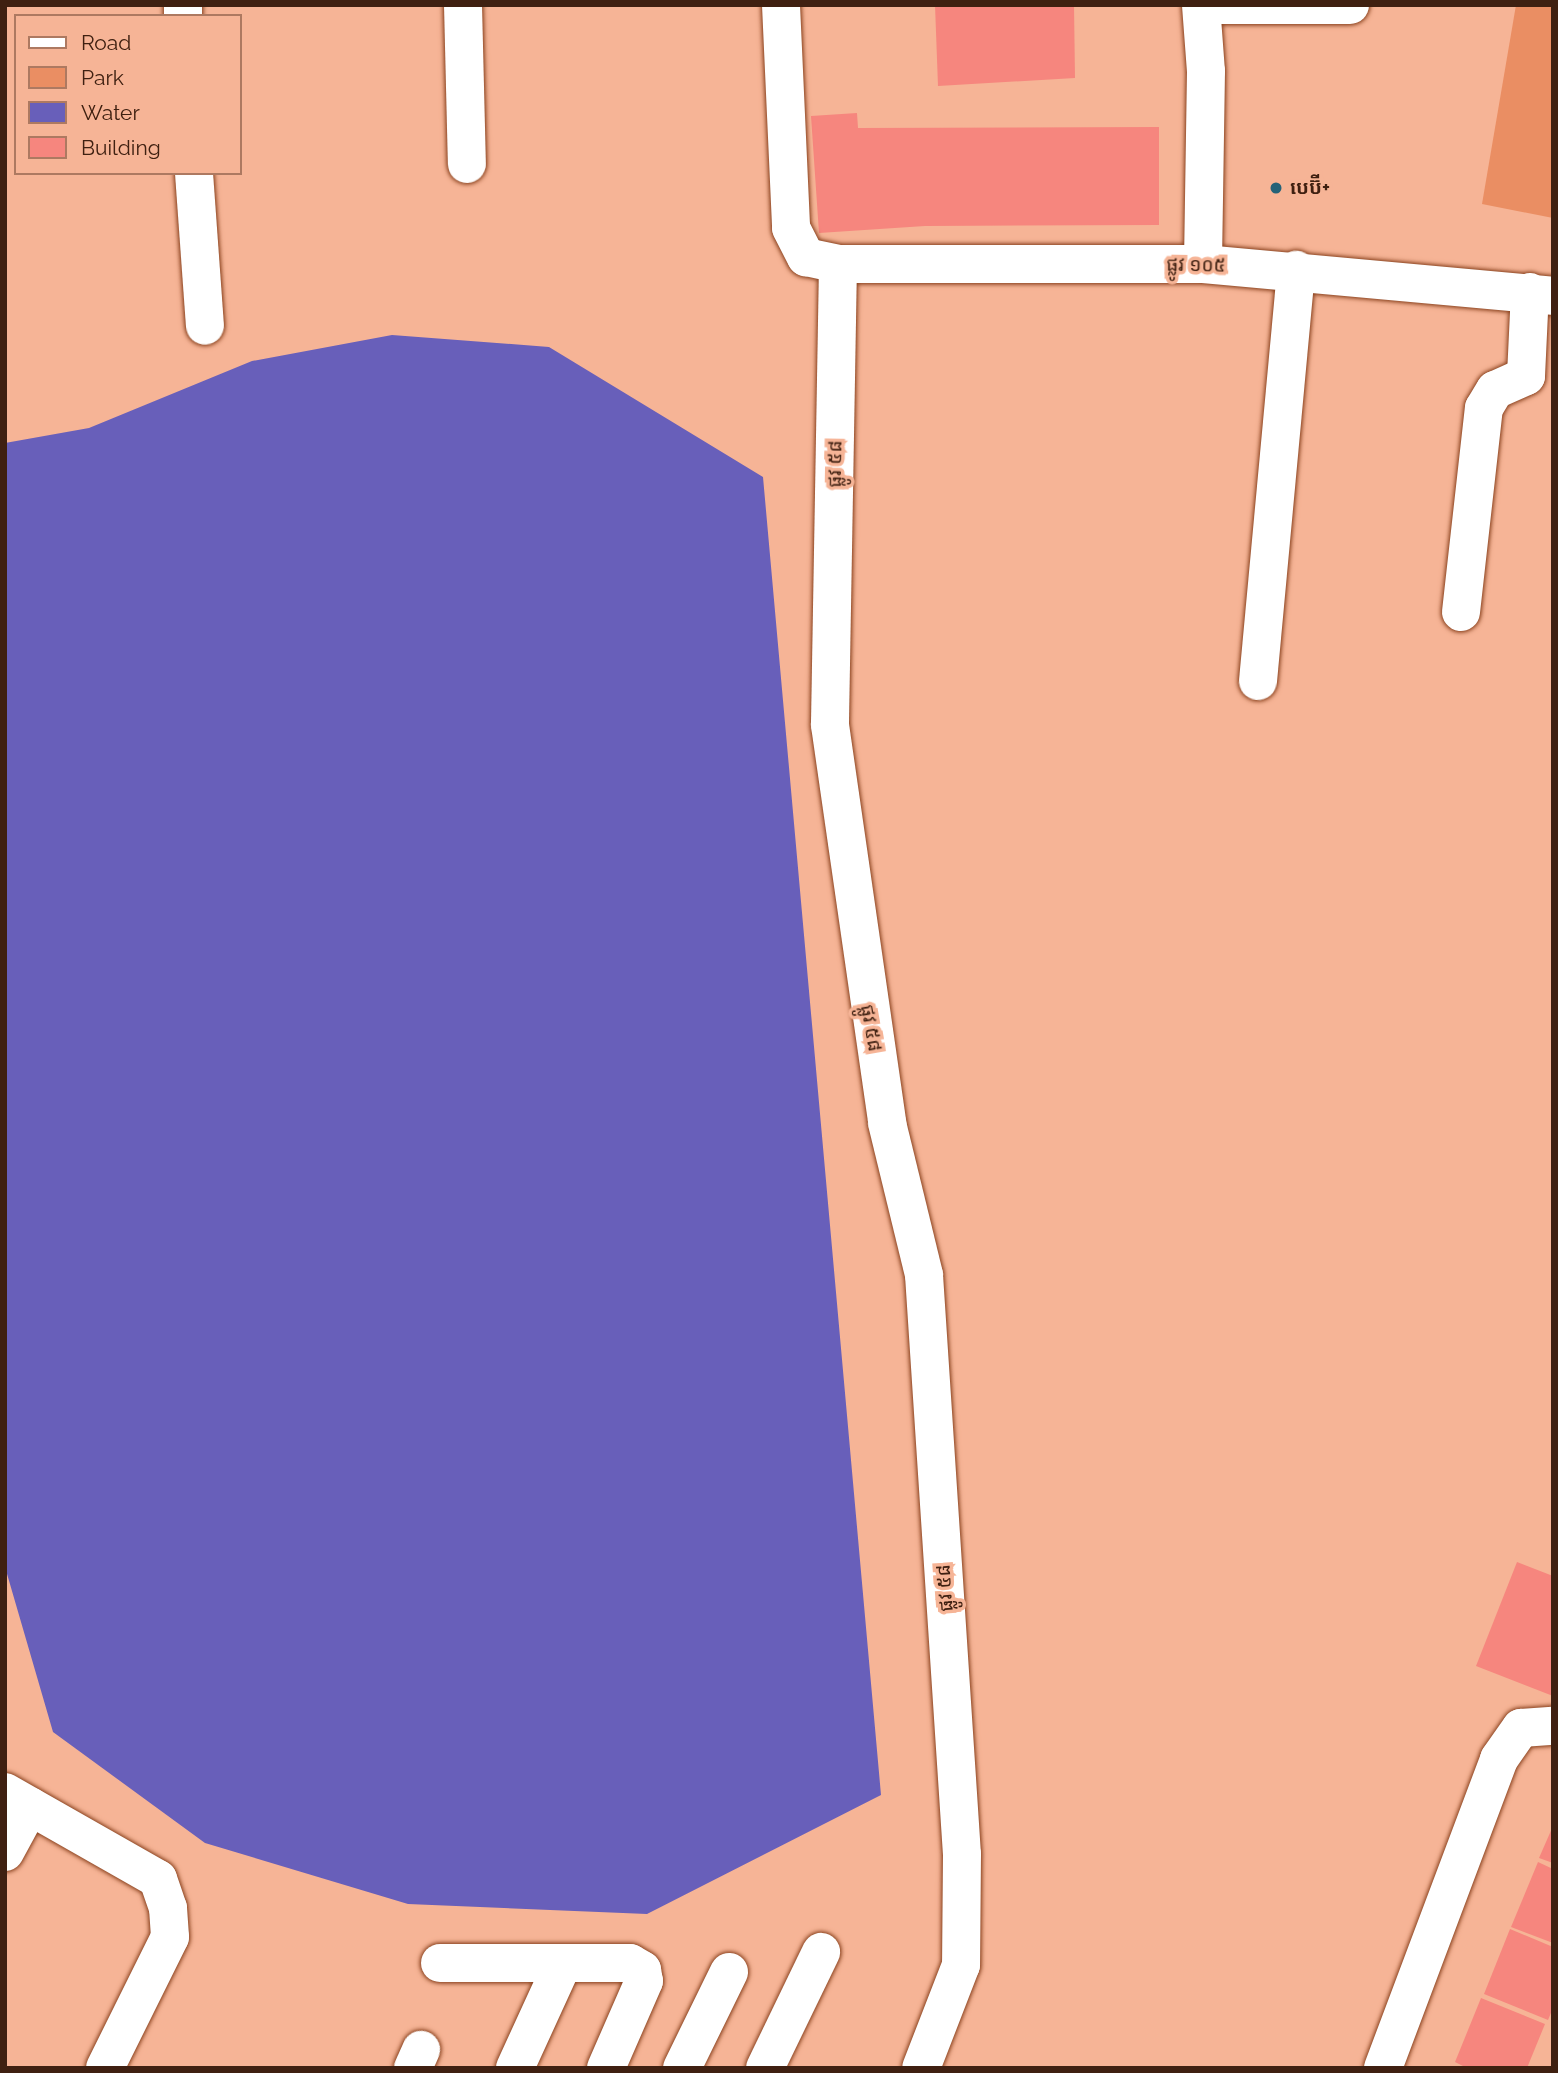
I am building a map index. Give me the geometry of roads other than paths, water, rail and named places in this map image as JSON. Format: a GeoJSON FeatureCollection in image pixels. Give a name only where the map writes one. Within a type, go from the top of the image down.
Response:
{"type":"FeatureCollection","features":[{"type":"Feature","properties":{"kind":"street"},"geometry":{"type":"LineString","coordinates":[[463,5],[467,164]]}},
{"type":"Feature","properties":{"kind":"street"},"geometry":{"type":"LineString","coordinates":[[781,5],[791,228],[806,257],[838,264]]}},
{"type":"Feature","properties":{"kind":"street"},"geometry":{"type":"LineString","coordinates":[[1203,264],[1206,71],[1202,5],[1350,5]]}},
{"type":"Feature","properties":{"kind":"street"},"geometry":{"type":"LineString","coordinates":[[194,175],[205,326]]}},
{"type":"Feature","properties":{"kind":"street","name":"ផ្លូវ ១០៥"},"geometry":{"type":"LineString","coordinates":[[838,264],[1203,264],[1296,270],[1541,294]]}},
{"type":"Feature","properties":{"kind":"street","name":"ផ្លូវ ៥៨"},"geometry":{"type":"LineString","coordinates":[[838,264],[831,724],[885,1110],[924,1275],[962,1854],[961,1965],[921,2068]]}},
{"type":"Feature","properties":{"kind":"street"},"geometry":{"type":"LineString","coordinates":[[1258,681],[1296,270]]}},
{"type":"Feature","properties":{"kind":"street"},"geometry":{"type":"LineString","coordinates":[[1461,612],[1484,408],[1495,390],[1526,376],[1541,294]]}},
{"type":"Feature","properties":{"kind":"street"},"geometry":{"type":"LineString","coordinates":[[1383,2068],[1499,1759],[1521,1728],[1553,1726]]}},
{"type":"Feature","properties":{"kind":"street"},"geometry":{"type":"LineString","coordinates":[[5,1852],[18,1799],[158,1879],[168,1908],[170,1937],[105,2068]]}},
{"type":"Feature","properties":{"kind":"street"},"geometry":{"type":"LineString","coordinates":[[765,2068],[821,1952]]}},
{"type":"Feature","properties":{"kind":"street"},"geometry":{"type":"LineString","coordinates":[[440,1963],[630,1963],[642,1970],[644,1981],[606,2068]]}},
{"type":"Feature","properties":{"kind":"street"},"geometry":{"type":"LineString","coordinates":[[515,2068],[563,1963]]}},
{"type":"Feature","properties":{"kind":"street"},"geometry":{"type":"LineString","coordinates":[[682,2068],[729,1972]]}},
{"type":"Feature","properties":{"kind":"water"},"geometry":{"type":"Polygon","coordinates":[[[392,335],[549,347],[763,477],[881,1795],[647,1914],[408,1904],[205,1843],[53,1732],[5,1567],[5,443],[89,428],[252,361],[392,335]]]}},
{"type":"Feature","properties":{"kind":"place","name":"បេប៊ី+"},"geometry":{"type":"Point","coordinates":[1276,188]}}]}
